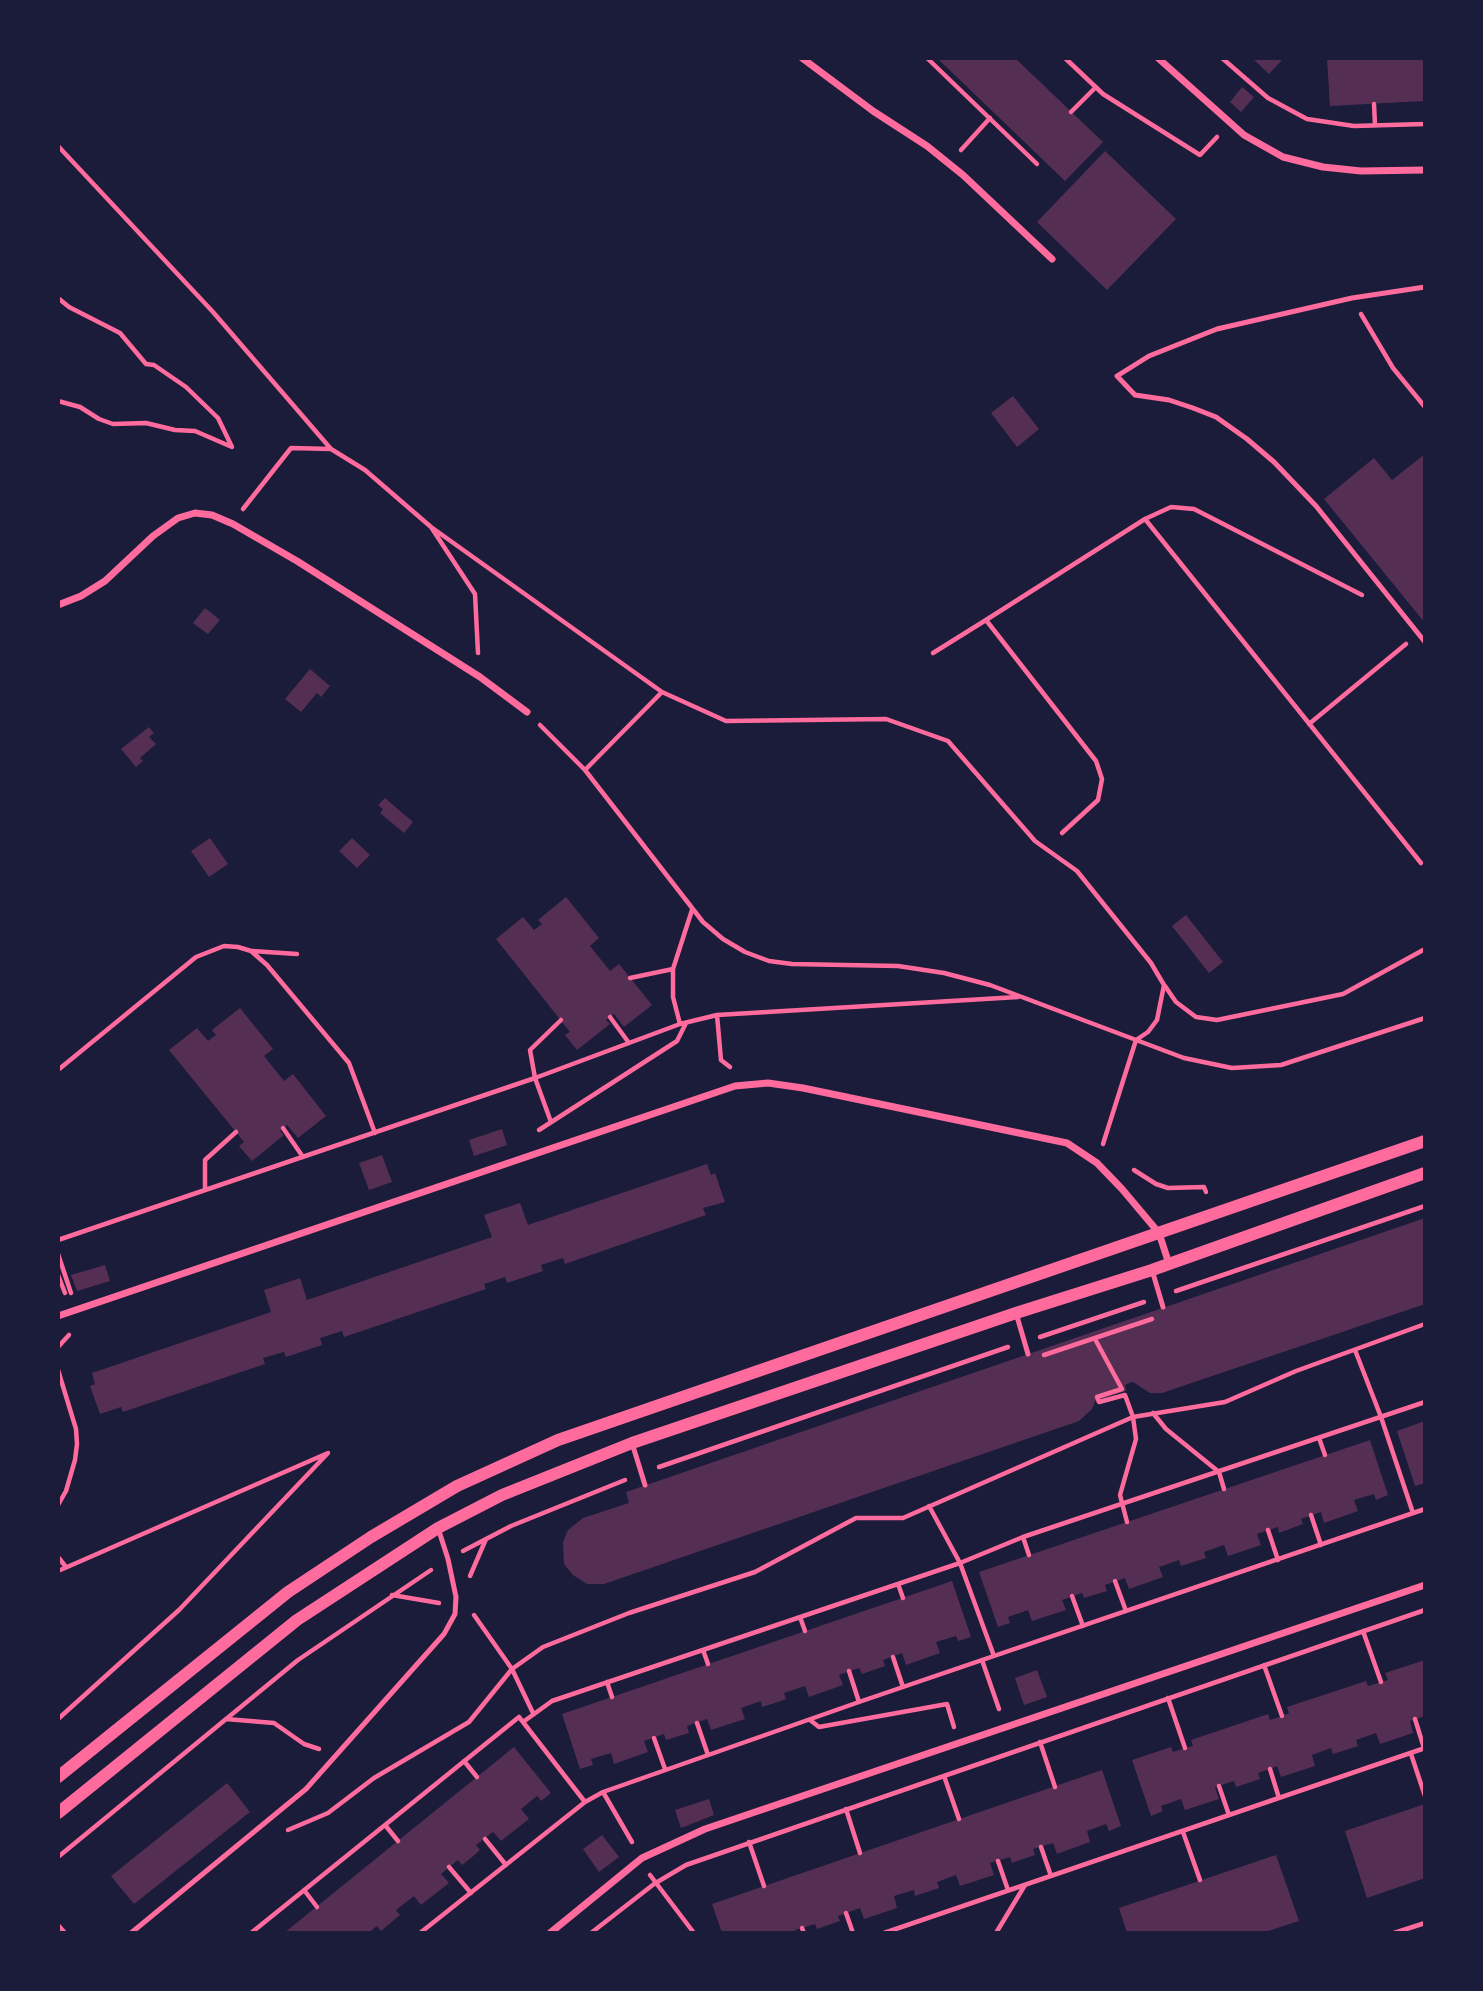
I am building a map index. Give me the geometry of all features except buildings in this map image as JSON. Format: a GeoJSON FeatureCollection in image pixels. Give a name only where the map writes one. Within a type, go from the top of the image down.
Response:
{"type":"FeatureCollection","features":[{"type":"Feature","properties":{"kind":"street"},"geometry":{"type":"LineString","coordinates":[[802,58],[948,164],[1052,259]]}},
{"type":"Feature","properties":{"kind":"street"},"geometry":{"type":"LineString","coordinates":[[1158,58],[1244,135],[1283,157],[1323,167],[1361,171],[1425,170]]}},
{"type":"Feature","properties":{"kind":"street"},"geometry":{"type":"LineString","coordinates":[[58,605],[81,596],[105,581],[153,536],[178,518],[195,513],[212,515],[297,561],[480,677],[527,712]]}},
{"type":"Feature","properties":{"kind":"street"},"geometry":{"type":"LineString","coordinates":[[58,1316],[735,1086],[768,1083],[1067,1143],[1083,1152],[1110,1175],[1158,1233],[1169,1264]]}},
{"type":"Feature","properties":{"kind":"street"},"geometry":{"type":"LineString","coordinates":[[58,1777],[288,1592],[371,1537],[457,1486],[558,1440],[1425,1140]]}},
{"type":"Feature","properties":{"kind":"street"},"geometry":{"type":"LineString","coordinates":[[58,1813],[297,1620],[438,1528],[502,1495],[632,1443],[1016,1313],[1152,1270],[1425,1173]]}},
{"type":"Feature","properties":{"kind":"street"},"geometry":{"type":"LineString","coordinates":[[550,1933],[642,1858],[705,1829],[1425,1585]]}},
{"type":"Feature","properties":{"kind":"lane"},"geometry":{"type":"LineString","coordinates":[[1425,287],[1352,298],[1217,329],[1149,356],[1117,376],[1135,395],[1169,401],[1216,417],[1265,454],[1317,506],[1425,642]]}},
{"type":"Feature","properties":{"kind":"lane"},"geometry":{"type":"LineString","coordinates":[[1152,1270],[1163,1307]]}},
{"type":"Feature","properties":{"kind":"lane"},"geometry":{"type":"LineString","coordinates":[[1016,1313],[1030,1357]]}},
{"type":"Feature","properties":{"kind":"lane"},"geometry":{"type":"LineString","coordinates":[[632,1443],[645,1485]]}},
{"type":"Feature","properties":{"kind":"lane"},"geometry":{"type":"LineString","coordinates":[[131,1933],[306,1789],[436,1644],[451,1624],[456,1605],[448,1559],[438,1528]]}},
{"type":"Feature","properties":{"kind":"path"},"geometry":{"type":"LineString","coordinates":[[927,58],[970,95],[1037,164]]}},
{"type":"Feature","properties":{"kind":"path"},"geometry":{"type":"LineString","coordinates":[[1065,58],[1103,94],[1200,155],[1217,137]]}},
{"type":"Feature","properties":{"kind":"path"},"geometry":{"type":"LineString","coordinates":[[1222,58],[1268,98],[1307,119],[1353,126],[1425,124]]}},
{"type":"Feature","properties":{"kind":"path"},"geometry":{"type":"LineString","coordinates":[[1071,112],[1096,87]]}},
{"type":"Feature","properties":{"kind":"path"},"geometry":{"type":"LineString","coordinates":[[1374,104],[1375,125]]}},
{"type":"Feature","properties":{"kind":"path"},"geometry":{"type":"LineString","coordinates":[[948,164],[990,118]]}},
{"type":"Feature","properties":{"kind":"path"},"geometry":{"type":"LineString","coordinates":[[58,146],[213,312],[331,449],[365,470],[431,527],[662,692],[726,720],[886,719],[948,741],[1035,841],[1077,871],[1151,963],[1177,1002],[1196,1017],[1217,1020],[1343,994],[1425,949]]}},
{"type":"Feature","properties":{"kind":"path"},"geometry":{"type":"LineString","coordinates":[[1031,158],[1036,153]]}},
{"type":"Feature","properties":{"kind":"path"},"geometry":{"type":"LineString","coordinates":[[58,298],[69,307],[120,333],[146,364],[155,365],[186,387],[218,418],[232,447],[195,431],[175,430],[146,423],[113,424],[80,407],[58,401]]}},
{"type":"Feature","properties":{"kind":"path"},"geometry":{"type":"LineString","coordinates":[[1352,298],[1393,368],[1425,407]]}},
{"type":"Feature","properties":{"kind":"path"},"geometry":{"type":"LineString","coordinates":[[233,524],[290,448],[331,449]]}},
{"type":"Feature","properties":{"kind":"path"},"geometry":{"type":"LineString","coordinates":[[933,653],[1145,519],[1171,508],[1194,509],[1369,599]]}},
{"type":"Feature","properties":{"kind":"path"},"geometry":{"type":"LineString","coordinates":[[1145,519],[1421,863]]}},
{"type":"Feature","properties":{"kind":"path"},"geometry":{"type":"LineString","coordinates":[[431,527],[475,594],[480,677]]}},
{"type":"Feature","properties":{"kind":"path"},"geometry":{"type":"LineString","coordinates":[[986,620],[1096,761],[1101,779],[1098,800],[1062,833]]}},
{"type":"Feature","properties":{"kind":"path"},"geometry":{"type":"LineString","coordinates":[[1309,724],[1415,636]]}},
{"type":"Feature","properties":{"kind":"path"},"geometry":{"type":"LineString","coordinates":[[585,770],[662,692]]}},
{"type":"Feature","properties":{"kind":"path"},"geometry":{"type":"LineString","coordinates":[[527,712],[585,770],[703,922],[723,939],[745,952],[769,961],[792,964],[898,966],[933,971],[990,985],[1136,1040],[1207,1064],[1232,1068],[1281,1065],[1425,1018]]}},
{"type":"Feature","properties":{"kind":"path"},"geometry":{"type":"LineString","coordinates":[[680,1024],[673,997],[673,969],[692,909]]}},
{"type":"Feature","properties":{"kind":"path"},"geometry":{"type":"LineString","coordinates":[[58,1070],[195,957],[224,946],[297,954]]}},
{"type":"Feature","properties":{"kind":"path"},"geometry":{"type":"LineString","coordinates":[[251,951],[267,965],[349,1063],[375,1133]]}},
{"type":"Feature","properties":{"kind":"path"},"geometry":{"type":"LineString","coordinates":[[630,978],[673,969]]}},
{"type":"Feature","properties":{"kind":"path"},"geometry":{"type":"LineString","coordinates":[[1103,1144],[1136,1040],[1148,1032],[1157,1020],[1164,985]]}},
{"type":"Feature","properties":{"kind":"path"},"geometry":{"type":"LineString","coordinates":[[58,1240],[535,1078],[680,1024],[717,1015],[1023,997]]}},
{"type":"Feature","properties":{"kind":"path"},"geometry":{"type":"LineString","coordinates":[[717,1015],[721,1060],[730,1068]]}},
{"type":"Feature","properties":{"kind":"path"},"geometry":{"type":"LineString","coordinates":[[610,1017],[629,1043]]}},
{"type":"Feature","properties":{"kind":"path"},"geometry":{"type":"LineString","coordinates":[[551,1122],[535,1078],[530,1050],[561,1020]]}},
{"type":"Feature","properties":{"kind":"path"},"geometry":{"type":"LineString","coordinates":[[529,1137],[677,1041],[686,1023]]}},
{"type":"Feature","properties":{"kind":"path"},"geometry":{"type":"LineString","coordinates":[[283,1128],[303,1157]]}},
{"type":"Feature","properties":{"kind":"path"},"geometry":{"type":"LineString","coordinates":[[205,1190],[205,1160],[236,1132]]}},
{"type":"Feature","properties":{"kind":"path"},"geometry":{"type":"LineString","coordinates":[[58,1857],[298,1660],[448,1559],[511,1526],[642,1473],[1425,1206]]}},
{"type":"Feature","properties":{"kind":"path"},"geometry":{"type":"LineString","coordinates":[[58,1254],[66,1281]]}},
{"type":"Feature","properties":{"kind":"path"},"geometry":{"type":"LineString","coordinates":[[58,1275],[64,1293],[70,1291]]}},
{"type":"Feature","properties":{"kind":"path"},"geometry":{"type":"LineString","coordinates":[[1030,1357],[1154,1319]]}},
{"type":"Feature","properties":{"kind":"path"},"geometry":{"type":"LineString","coordinates":[[264,1825],[279,1834],[328,1813],[374,1778],[469,1722],[512,1669],[543,1647],[629,1613],[755,1572],[856,1518],[903,1518],[1133,1417],[1225,1402],[1296,1371],[1425,1324]]}},
{"type":"Feature","properties":{"kind":"path"},"geometry":{"type":"LineString","coordinates":[[1095,1339],[1122,1389],[1097,1397],[1100,1402],[1125,1395],[1133,1417],[1136,1439],[1120,1495],[1127,1522]]}},
{"type":"Feature","properties":{"kind":"path"},"geometry":{"type":"LineString","coordinates":[[1355,1350],[1413,1513]]}},
{"type":"Feature","properties":{"kind":"path"},"geometry":{"type":"LineString","coordinates":[[58,1370],[76,1429],[77,1444],[66,1491],[58,1505]]}},
{"type":"Feature","properties":{"kind":"path"},"geometry":{"type":"LineString","coordinates":[[523,1722],[552,1701],[960,1563],[1023,1537],[1425,1402]]}},
{"type":"Feature","properties":{"kind":"path"},"geometry":{"type":"LineString","coordinates":[[1153,1413],[1166,1429],[1219,1472],[1224,1489]]}},
{"type":"Feature","properties":{"kind":"path"},"geometry":{"type":"LineString","coordinates":[[1319,1438],[1325,1455]]}},
{"type":"Feature","properties":{"kind":"path"},"geometry":{"type":"LineString","coordinates":[[58,1571],[328,1452],[179,1610],[58,1719]]}},
{"type":"Feature","properties":{"kind":"path"},"geometry":{"type":"LineString","coordinates":[[929,1506],[960,1563],[993,1656]]}},
{"type":"Feature","properties":{"kind":"path"},"geometry":{"type":"LineString","coordinates":[[421,1933],[585,1802],[603,1792],[1425,1509]]}},
{"type":"Feature","properties":{"kind":"path"},"geometry":{"type":"LineString","coordinates":[[1311,1516],[1321,1545]]}},
{"type":"Feature","properties":{"kind":"path"},"geometry":{"type":"LineString","coordinates":[[1268,1530],[1278,1560]]}},
{"type":"Feature","properties":{"kind":"path"},"geometry":{"type":"LineString","coordinates":[[1023,1537],[1029,1555]]}},
{"type":"Feature","properties":{"kind":"path"},"geometry":{"type":"LineString","coordinates":[[468,1582],[486,1539]]}},
{"type":"Feature","properties":{"kind":"path"},"geometry":{"type":"LineString","coordinates":[[58,1557],[66,1567]]}},
{"type":"Feature","properties":{"kind":"path"},"geometry":{"type":"LineString","coordinates":[[1115,1581],[1126,1611]]}},
{"type":"Feature","properties":{"kind":"path"},"geometry":{"type":"LineString","coordinates":[[898,1584],[903,1598]]}},
{"type":"Feature","properties":{"kind":"path"},"geometry":{"type":"LineString","coordinates":[[391,1595],[473,1608],[475,1617],[512,1669],[533,1713]]}},
{"type":"Feature","properties":{"kind":"path"},"geometry":{"type":"LineString","coordinates":[[1072,1596],[1083,1626]]}},
{"type":"Feature","properties":{"kind":"path"},"geometry":{"type":"LineString","coordinates":[[591,1933],[654,1884],[686,1865],[1425,1610]]}},
{"type":"Feature","properties":{"kind":"path"},"geometry":{"type":"LineString","coordinates":[[800,1617],[805,1631]]}},
{"type":"Feature","properties":{"kind":"path"},"geometry":{"type":"LineString","coordinates":[[1363,1631],[1381,1682]]}},
{"type":"Feature","properties":{"kind":"path"},"geometry":{"type":"LineString","coordinates":[[703,1650],[708,1664]]}},
{"type":"Feature","properties":{"kind":"path"},"geometry":{"type":"LineString","coordinates":[[892,1657],[903,1687]]}},
{"type":"Feature","properties":{"kind":"path"},"geometry":{"type":"LineString","coordinates":[[982,1660],[1005,1728]]}},
{"type":"Feature","properties":{"kind":"path"},"geometry":{"type":"LineString","coordinates":[[1264,1665],[1282,1716]]}},
{"type":"Feature","properties":{"kind":"path"},"geometry":{"type":"LineString","coordinates":[[849,1671],[859,1702]]}},
{"type":"Feature","properties":{"kind":"path"},"geometry":{"type":"LineString","coordinates":[[607,1682],[612,1697]]}},
{"type":"Feature","properties":{"kind":"path"},"geometry":{"type":"LineString","coordinates":[[1168,1698],[1185,1748]]}},
{"type":"Feature","properties":{"kind":"path"},"geometry":{"type":"LineString","coordinates":[[810,1719],[819,1727],[947,1704],[960,1744]]}},
{"type":"Feature","properties":{"kind":"path"},"geometry":{"type":"LineString","coordinates":[[251,1933],[519,1717],[585,1802]]}},
{"type":"Feature","properties":{"kind":"path"},"geometry":{"type":"LineString","coordinates":[[225,1719],[274,1723],[304,1744],[336,1755]]}},
{"type":"Feature","properties":{"kind":"path"},"geometry":{"type":"LineString","coordinates":[[884,1933],[1425,1749],[1415,1719]]}},
{"type":"Feature","properties":{"kind":"path"},"geometry":{"type":"LineString","coordinates":[[697,1723],[708,1755]]}},
{"type":"Feature","properties":{"kind":"path"},"geometry":{"type":"LineString","coordinates":[[654,1738],[665,1769]]}},
{"type":"Feature","properties":{"kind":"path"},"geometry":{"type":"LineString","coordinates":[[1040,1742],[1055,1787]]}},
{"type":"Feature","properties":{"kind":"path"},"geometry":{"type":"LineString","coordinates":[[1410,1753],[1425,1796]]}},
{"type":"Feature","properties":{"kind":"path"},"geometry":{"type":"LineString","coordinates":[[464,1761],[477,1777]]}},
{"type":"Feature","properties":{"kind":"path"},"geometry":{"type":"LineString","coordinates":[[1270,1769],[1279,1798]]}},
{"type":"Feature","properties":{"kind":"path"},"geometry":{"type":"LineString","coordinates":[[944,1776],[959,1819]]}},
{"type":"Feature","properties":{"kind":"path"},"geometry":{"type":"LineString","coordinates":[[1219,1786],[1229,1815]]}},
{"type":"Feature","properties":{"kind":"path"},"geometry":{"type":"LineString","coordinates":[[603,1792],[642,1858],[654,1884],[694,1933]]}},
{"type":"Feature","properties":{"kind":"path"},"geometry":{"type":"LineString","coordinates":[[846,1809],[860,1853]]}},
{"type":"Feature","properties":{"kind":"path"},"geometry":{"type":"LineString","coordinates":[[385,1825],[398,1841]]}},
{"type":"Feature","properties":{"kind":"path"},"geometry":{"type":"LineString","coordinates":[[1183,1831],[1200,1880]]}},
{"type":"Feature","properties":{"kind":"path"},"geometry":{"type":"LineString","coordinates":[[485,1839],[506,1865]]}},
{"type":"Feature","properties":{"kind":"path"},"geometry":{"type":"LineString","coordinates":[[749,1843],[764,1886]]}},
{"type":"Feature","properties":{"kind":"path"},"geometry":{"type":"LineString","coordinates":[[1041,1847],[1051,1876]]}},
{"type":"Feature","properties":{"kind":"path"},"geometry":{"type":"LineString","coordinates":[[998,1861],[1008,1890]]}},
{"type":"Feature","properties":{"kind":"path"},"geometry":{"type":"LineString","coordinates":[[449,1867],[471,1893]]}},
{"type":"Feature","properties":{"kind":"path"},"geometry":{"type":"LineString","coordinates":[[996,1933],[1026,1884]]}},
{"type":"Feature","properties":{"kind":"path"},"geometry":{"type":"LineString","coordinates":[[304,1890],[317,1907]]}},
{"type":"Feature","properties":{"kind":"path"},"geometry":{"type":"LineString","coordinates":[[846,1913],[853,1933]]}},
{"type":"Feature","properties":{"kind":"path"},"geometry":{"type":"LineString","coordinates":[[1394,1933],[1425,1923]]}},
{"type":"Feature","properties":{"kind":"path"},"geometry":{"type":"LineString","coordinates":[[58,1925],[65,1933]]}},
{"type":"Feature","properties":{"kind":"path"},"geometry":{"type":"LineString","coordinates":[[597,1928],[601,1933]]}}]}
